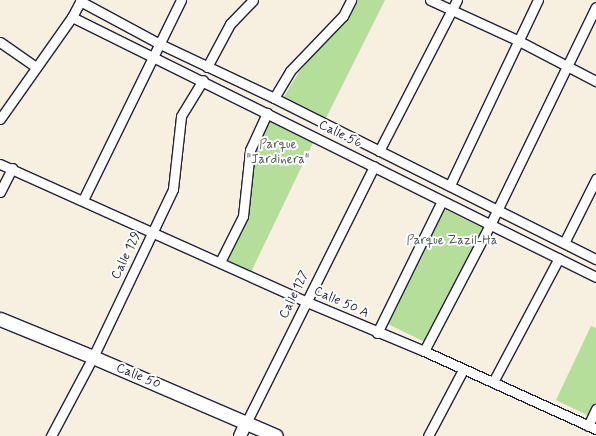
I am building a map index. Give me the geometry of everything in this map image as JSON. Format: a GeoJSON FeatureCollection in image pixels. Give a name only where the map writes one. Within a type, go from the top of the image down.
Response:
{"type":"FeatureCollection","features":[{"type":"Feature","properties":{"kind":"main road","name":"Calle 50"},"geometry":{"type":"LineString","coordinates":[[0,319],[93,357],[276,436]]}},
{"type":"Feature","properties":{"kind":"street"},"geometry":{"type":"LineString","coordinates":[[0,119],[72,17],[80,0]]}},
{"type":"Feature","properties":{"kind":"street","name":"Calle 56"},"geometry":{"type":"LineString","coordinates":[[80,0],[160,44],[274,98],[596,259]]}},
{"type":"Feature","properties":{"kind":"street"},"geometry":{"type":"LineString","coordinates":[[83,200],[181,0]]}},
{"type":"Feature","properties":{"kind":"street"},"geometry":{"type":"LineString","coordinates":[[207,67],[230,24],[253,0]]}},
{"type":"Feature","properties":{"kind":"street"},"geometry":{"type":"LineString","coordinates":[[274,98],[290,71],[343,16],[351,0]]}},
{"type":"Feature","properties":{"kind":"street"},"geometry":{"type":"LineString","coordinates":[[430,0],[519,41],[596,81]]}},
{"type":"Feature","properties":{"kind":"street"},"geometry":{"type":"LineString","coordinates":[[379,151],[457,0]]}},
{"type":"Feature","properties":{"kind":"street"},"geometry":{"type":"LineString","coordinates":[[450,185],[538,0]]}},
{"type":"Feature","properties":{"kind":"street"},"geometry":{"type":"LineString","coordinates":[[424,351],[498,209],[566,66],[596,7]]}},
{"type":"Feature","properties":{"kind":"street","name":"Calle 56"},"geometry":{"type":"LineString","coordinates":[[72,17],[153,58],[202,80],[596,277]]}},
{"type":"Feature","properties":{"kind":"street"},"geometry":{"type":"LineString","coordinates":[[0,42],[36,67]]}},
{"type":"Feature","properties":{"kind":"street","name":"Calle 129"},"geometry":{"type":"LineString","coordinates":[[52,436],[93,357],[173,189],[181,116],[202,80]]}},
{"type":"Feature","properties":{"kind":"street"},"geometry":{"type":"LineString","coordinates":[[220,262],[243,216],[250,150],[266,113]]}},
{"type":"Feature","properties":{"kind":"street"},"geometry":{"type":"LineString","coordinates":[[331,145],[338,130]]}},
{"type":"Feature","properties":{"kind":"street","name":"Calle 50 A"},"geometry":{"type":"LineString","coordinates":[[0,164],[153,231],[307,302],[424,351],[592,428]]}},
{"type":"Feature","properties":{"kind":"street","name":"Calle 127"},"geometry":{"type":"LineString","coordinates":[[240,436],[374,166]]}},
{"type":"Feature","properties":{"kind":"street"},"geometry":{"type":"LineString","coordinates":[[0,192],[12,168]]}},
{"type":"Feature","properties":{"kind":"street"},"geometry":{"type":"LineString","coordinates":[[564,244],[596,179]]}},
{"type":"Feature","properties":{"kind":"street"},"geometry":{"type":"LineString","coordinates":[[377,332],[442,201]]}},
{"type":"Feature","properties":{"kind":"street"},"geometry":{"type":"LineString","coordinates":[[493,382],[560,258]]}},
{"type":"Feature","properties":{"kind":"street"},"geometry":{"type":"LineString","coordinates":[[428,436],[463,370]]}},
{"type":"Feature","properties":{"kind":"street"},"geometry":{"type":"LineString","coordinates":[[592,428],[596,409]]}},
{"type":"Feature","properties":{"kind":"green space"},"geometry":{"type":"Polygon","coordinates":[[[353,0],[385,0],[325,120],[282,100],[299,72],[345,17],[353,0]]]}},
{"type":"Feature","properties":{"kind":"green space","name":"Parque \"Jardinera\""},"geometry":{"type":"Polygon","coordinates":[[[266,118],[314,141],[251,272],[223,259],[245,214],[252,147],[266,118]]]}},
{"type":"Feature","properties":{"kind":"green space","name":"Parque Zazil-Ha"},"geometry":{"type":"Polygon","coordinates":[[[442,208],[486,229],[430,345],[386,323],[442,208]]]}},
{"type":"Feature","properties":{"kind":"green space"},"geometry":{"type":"Polygon","coordinates":[[[591,326],[596,328],[596,402],[589,416],[556,400],[591,326]]]}}]}
